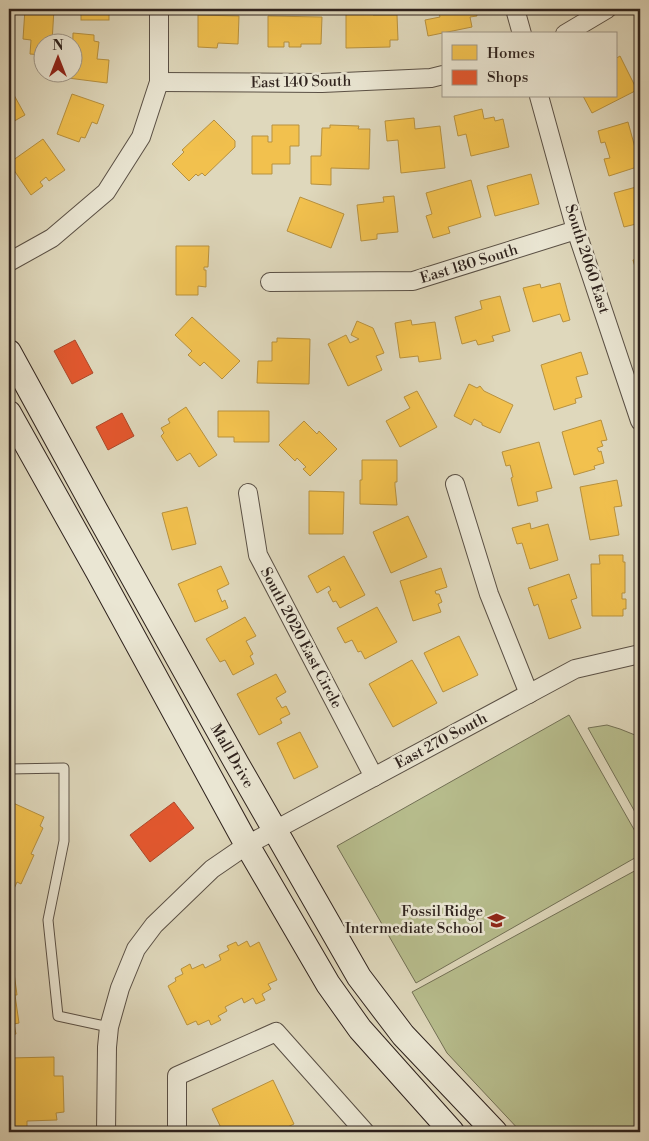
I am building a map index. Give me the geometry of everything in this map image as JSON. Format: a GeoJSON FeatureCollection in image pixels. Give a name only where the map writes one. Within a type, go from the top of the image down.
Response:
{"type":"FeatureCollection","features":[{"type":"Feature","properties":{"kind":"main road","name":"Mall Drive"},"geometry":{"type":"LineString","coordinates":[[9,352],[160,628],[359,977],[404,1035],[495,1132]]}},
{"type":"Feature","properties":{"kind":"main road","name":"Mall Drive"},"geometry":{"type":"LineString","coordinates":[[9,413],[247,845],[328,984],[360,1030],[452,1132]]}},
{"type":"Feature","properties":{"kind":"street"},"geometry":{"type":"LineString","coordinates":[[9,262],[52,238],[106,192],[142,137],[160,82],[160,9]]}},
{"type":"Feature","properties":{"kind":"street"},"geometry":{"type":"LineString","coordinates":[[515,9],[521,32]]}},
{"type":"Feature","properties":{"kind":"street"},"geometry":{"type":"LineString","coordinates":[[568,32],[607,9]]}},
{"type":"Feature","properties":{"kind":"street","name":"East 140 South"},"geometry":{"type":"LineString","coordinates":[[160,82],[322,83],[431,78],[442,75]]}},
{"type":"Feature","properties":{"kind":"street","name":"South 2060 East"},"geometry":{"type":"LineString","coordinates":[[540,98],[576,230],[640,421]]}},
{"type":"Feature","properties":{"kind":"street","name":"East 180 South"},"geometry":{"type":"LineString","coordinates":[[270,282],[414,281],[576,230]]}},
{"type":"Feature","properties":{"kind":"street"},"geometry":{"type":"LineString","coordinates":[[455,484],[489,594],[529,694]]}},
{"type":"Feature","properties":{"kind":"street","name":"South 2020 East Circle"},"geometry":{"type":"LineString","coordinates":[[248,493],[258,555],[374,777]]}},
{"type":"Feature","properties":{"kind":"street","name":"East 270 South"},"geometry":{"type":"LineString","coordinates":[[106,1132],[106,1047],[120,988],[136,949],[154,925],[212,868],[247,845],[575,669],[640,654]]}},
{"type":"Feature","properties":{"kind":"street"},"geometry":{"type":"LineString","coordinates":[[177,1132],[178,1076],[276,1032],[365,1132]]}},
{"type":"Feature","properties":{"kind":"lane"},"geometry":{"type":"LineString","coordinates":[[9,769],[64,768],[64,841],[48,920],[58,1016],[110,1027]]}},
{"type":"Feature","properties":{"kind":"green space"},"geometry":{"type":"Polygon","coordinates":[[[569,715],[640,840],[640,855],[416,983],[337,846],[569,715]]]}},
{"type":"Feature","properties":{"kind":"green space"},"geometry":{"type":"Polygon","coordinates":[[[607,725],[640,737],[640,821],[588,728],[607,725]]]}},
{"type":"Feature","properties":{"kind":"green space"},"geometry":{"type":"Polygon","coordinates":[[[640,868],[640,1132],[521,1132],[447,1053],[412,992],[640,868]]]}},
{"type":"Feature","properties":{"kind":"building: Homes"},"geometry":{"type":"Polygon","coordinates":[[[25,9],[54,9],[53,32],[32,32],[32,54],[30,54],[31,40],[23,39],[25,9]]]}},
{"type":"Feature","properties":{"kind":"building: Homes"},"geometry":{"type":"Polygon","coordinates":[[[81,9],[109,9],[109,20],[81,20],[81,9]]]}},
{"type":"Feature","properties":{"kind":"building: Homes"},"geometry":{"type":"Polygon","coordinates":[[[346,9],[373,9],[373,15],[397,15],[398,40],[390,40],[390,47],[346,48],[346,9]]]}},
{"type":"Feature","properties":{"kind":"building: Homes"},"geometry":{"type":"Polygon","coordinates":[[[475,9],[477,16],[470,17],[472,27],[428,36],[425,20],[440,17],[439,13],[475,9]]]}},
{"type":"Feature","properties":{"kind":"building: Homes"},"geometry":{"type":"Polygon","coordinates":[[[198,15],[239,16],[238,44],[218,43],[217,48],[198,47],[198,15]]]}},
{"type":"Feature","properties":{"kind":"building: Homes"},"geometry":{"type":"Polygon","coordinates":[[[268,16],[322,17],[321,44],[301,44],[301,47],[289,47],[289,42],[284,42],[284,47],[268,47],[268,16]]]}},
{"type":"Feature","properties":{"kind":"building: Homes"},"geometry":{"type":"Polygon","coordinates":[[[82,34],[94,35],[94,41],[99,42],[97,59],[109,60],[107,83],[82,80],[82,34]]]}},
{"type":"Feature","properties":{"kind":"building: Homes"},"geometry":{"type":"Polygon","coordinates":[[[620,56],[637,90],[592,113],[584,98],[616,98],[616,58],[620,56]]]}},
{"type":"Feature","properties":{"kind":"building: Homes"},"geometry":{"type":"Polygon","coordinates":[[[9,86],[25,115],[9,124],[9,86]]]}},
{"type":"Feature","properties":{"kind":"building: Homes"},"geometry":{"type":"Polygon","coordinates":[[[72,94],[104,105],[97,124],[92,122],[85,138],[81,137],[79,142],[57,134],[72,94]]]}},
{"type":"Feature","properties":{"kind":"building: Homes"},"geometry":{"type":"Polygon","coordinates":[[[482,109],[484,119],[494,117],[495,121],[503,119],[509,147],[471,156],[466,134],[458,136],[454,116],[482,109]]]}},
{"type":"Feature","properties":{"kind":"building: Homes"},"geometry":{"type":"Polygon","coordinates":[[[414,118],[415,129],[440,126],[445,168],[401,173],[398,140],[387,141],[385,121],[414,118]]]}},
{"type":"Feature","properties":{"kind":"building: Homes"},"geometry":{"type":"Polygon","coordinates":[[[214,120],[235,141],[235,147],[205,176],[202,173],[198,176],[196,174],[189,181],[172,164],[184,152],[182,150],[214,120]]]}},
{"type":"Feature","properties":{"kind":"building: Homes"},"geometry":{"type":"Polygon","coordinates":[[[628,122],[640,166],[609,176],[604,159],[610,158],[605,142],[601,143],[598,131],[628,122]]]}},
{"type":"Feature","properties":{"kind":"building: Homes"},"geometry":{"type":"Polygon","coordinates":[[[272,125],[299,125],[299,146],[290,146],[290,164],[272,164],[272,174],[252,174],[252,136],[268,136],[268,142],[272,142],[272,125]]]}},
{"type":"Feature","properties":{"kind":"building: Homes"},"geometry":{"type":"Polygon","coordinates":[[[330,125],[359,126],[358,129],[370,129],[369,169],[331,168],[331,185],[311,184],[311,156],[321,156],[322,128],[330,128],[330,125]]]}},
{"type":"Feature","properties":{"kind":"building: Homes"},"geometry":{"type":"Polygon","coordinates":[[[43,139],[65,170],[49,181],[46,177],[40,182],[43,186],[31,195],[9,163],[43,139]]]}},
{"type":"Feature","properties":{"kind":"building: Homes"},"geometry":{"type":"Polygon","coordinates":[[[531,174],[539,204],[495,216],[487,186],[531,174]]]}},
{"type":"Feature","properties":{"kind":"building: Homes"},"geometry":{"type":"Polygon","coordinates":[[[471,180],[481,217],[448,227],[450,233],[433,238],[426,216],[432,214],[426,193],[471,180]]]}},
{"type":"Feature","properties":{"kind":"building: Homes"},"geometry":{"type":"Polygon","coordinates":[[[640,186],[640,223],[624,227],[614,193],[640,186]]]}},
{"type":"Feature","properties":{"kind":"building: Homes"},"geometry":{"type":"Polygon","coordinates":[[[394,196],[398,232],[377,234],[377,239],[361,241],[357,205],[384,202],[383,197],[394,196]]]}},
{"type":"Feature","properties":{"kind":"building: Homes"},"geometry":{"type":"Polygon","coordinates":[[[300,197],[344,214],[331,248],[287,231],[300,197]]]}},
{"type":"Feature","properties":{"kind":"building: Homes"},"geometry":{"type":"Polygon","coordinates":[[[176,246],[209,246],[208,267],[204,267],[204,270],[206,270],[206,287],[198,286],[198,295],[176,295],[176,246]]]}},
{"type":"Feature","properties":{"kind":"building: Homes"},"geometry":{"type":"Polygon","coordinates":[[[640,258],[640,281],[639,281],[633,260],[640,258]]]}},
{"type":"Feature","properties":{"kind":"building: Homes"},"geometry":{"type":"Polygon","coordinates":[[[560,283],[570,320],[563,322],[560,314],[533,322],[523,288],[540,284],[541,288],[560,283]]]}},
{"type":"Feature","properties":{"kind":"building: Homes"},"geometry":{"type":"Polygon","coordinates":[[[500,296],[510,331],[492,336],[494,341],[478,345],[476,340],[462,344],[455,317],[482,309],[480,301],[500,296]]]}},
{"type":"Feature","properties":{"kind":"building: Homes"},"geometry":{"type":"Polygon","coordinates":[[[192,317],[240,361],[222,379],[204,362],[200,366],[188,355],[192,351],[175,335],[192,317]]]}},
{"type":"Feature","properties":{"kind":"building: Homes"},"geometry":{"type":"Polygon","coordinates":[[[411,320],[412,325],[435,322],[441,359],[419,362],[418,356],[400,358],[395,323],[411,320]]]}},
{"type":"Feature","properties":{"kind":"building: Homes"},"geometry":{"type":"Polygon","coordinates":[[[357,321],[373,328],[384,353],[376,356],[382,370],[348,386],[328,344],[346,335],[350,343],[359,339],[351,335],[357,321]]]}},
{"type":"Feature","properties":{"kind":"building: Homes"},"geometry":{"type":"Polygon","coordinates":[[[277,338],[310,339],[309,384],[257,383],[258,361],[272,361],[272,342],[277,342],[277,338]]]}},
{"type":"Feature","properties":{"kind":"building: Homes"},"geometry":{"type":"Polygon","coordinates":[[[581,352],[588,374],[576,377],[582,397],[575,399],[576,403],[554,410],[541,365],[581,352]]]}},
{"type":"Feature","properties":{"kind":"building: Homes"},"geometry":{"type":"Polygon","coordinates":[[[469,384],[477,388],[480,386],[484,391],[513,405],[500,433],[474,419],[471,425],[454,416],[469,384]]]}},
{"type":"Feature","properties":{"kind":"building: Homes"},"geometry":{"type":"Polygon","coordinates":[[[417,391],[437,427],[400,447],[386,421],[410,408],[404,397],[417,391]]]}},
{"type":"Feature","properties":{"kind":"building: Homes"},"geometry":{"type":"Polygon","coordinates":[[[186,407],[217,455],[199,467],[190,453],[177,461],[161,436],[164,433],[161,428],[170,423],[168,419],[186,407]]]}},
{"type":"Feature","properties":{"kind":"building: Homes"},"geometry":{"type":"Polygon","coordinates":[[[218,411],[269,411],[269,442],[234,442],[234,437],[218,437],[218,411]]]}},
{"type":"Feature","properties":{"kind":"building: Homes"},"geometry":{"type":"Polygon","coordinates":[[[601,420],[607,440],[601,441],[603,446],[597,448],[599,452],[601,451],[604,463],[594,466],[595,469],[574,475],[562,432],[601,420]]]}},
{"type":"Feature","properties":{"kind":"building: Homes"},"geometry":{"type":"Polygon","coordinates":[[[304,421],[317,434],[319,431],[337,449],[310,476],[303,469],[306,467],[297,458],[295,461],[279,445],[304,421]]]}},
{"type":"Feature","properties":{"kind":"building: Homes"},"geometry":{"type":"Polygon","coordinates":[[[539,442],[552,488],[536,492],[538,501],[518,506],[511,478],[513,477],[510,465],[506,466],[502,452],[539,442]]]}},
{"type":"Feature","properties":{"kind":"building: Homes"},"geometry":{"type":"Polygon","coordinates":[[[362,460],[397,460],[397,482],[395,482],[395,486],[397,505],[360,504],[362,460]]]}},
{"type":"Feature","properties":{"kind":"building: Homes"},"geometry":{"type":"Polygon","coordinates":[[[617,480],[622,506],[614,507],[619,535],[590,540],[580,487],[617,480]]]}},
{"type":"Feature","properties":{"kind":"building: Homes"},"geometry":{"type":"Polygon","coordinates":[[[309,491],[344,492],[343,534],[309,534],[309,491]]]}},
{"type":"Feature","properties":{"kind":"building: Homes"},"geometry":{"type":"Polygon","coordinates":[[[187,507],[196,544],[172,550],[162,513],[187,507]]]}},
{"type":"Feature","properties":{"kind":"building: Homes"},"geometry":{"type":"Polygon","coordinates":[[[408,516],[427,557],[391,573],[373,532],[408,516]]]}},
{"type":"Feature","properties":{"kind":"building: Homes"},"geometry":{"type":"Polygon","coordinates":[[[530,523],[531,529],[548,524],[558,560],[530,569],[522,543],[517,544],[512,528],[530,523]]]}},
{"type":"Feature","properties":{"kind":"building: Homes"},"geometry":{"type":"Polygon","coordinates":[[[599,555],[623,555],[623,562],[625,562],[625,593],[622,593],[622,599],[626,599],[626,609],[623,609],[623,616],[592,616],[591,564],[600,564],[599,555]]]}},
{"type":"Feature","properties":{"kind":"building: Homes"},"geometry":{"type":"Polygon","coordinates":[[[344,556],[365,595],[340,608],[336,601],[333,602],[328,592],[331,590],[329,586],[317,593],[308,576],[344,556]]]}},
{"type":"Feature","properties":{"kind":"building: Homes"},"geometry":{"type":"Polygon","coordinates":[[[221,566],[229,584],[217,590],[222,602],[225,600],[228,608],[195,622],[178,584],[221,566]]]}},
{"type":"Feature","properties":{"kind":"building: Homes"},"geometry":{"type":"Polygon","coordinates":[[[441,568],[447,587],[435,591],[436,594],[439,594],[442,602],[438,604],[441,612],[413,621],[400,581],[441,568]]]}},
{"type":"Feature","properties":{"kind":"building: Homes"},"geometry":{"type":"Polygon","coordinates":[[[569,574],[577,598],[571,600],[581,628],[549,639],[538,604],[534,606],[528,588],[569,574]]]}},
{"type":"Feature","properties":{"kind":"building: Homes"},"geometry":{"type":"Polygon","coordinates":[[[377,607],[397,642],[365,659],[361,651],[358,652],[352,640],[345,643],[337,628],[377,607]]]}},
{"type":"Feature","properties":{"kind":"building: Homes"},"geometry":{"type":"Polygon","coordinates":[[[245,617],[256,636],[246,641],[253,654],[250,656],[254,664],[233,675],[225,660],[220,662],[206,639],[245,617]]]}},
{"type":"Feature","properties":{"kind":"building: Homes"},"geometry":{"type":"Polygon","coordinates":[[[459,636],[478,675],[443,692],[424,653],[459,636]]]}},
{"type":"Feature","properties":{"kind":"building: Homes"},"geometry":{"type":"Polygon","coordinates":[[[412,660],[437,703],[393,727],[369,684],[412,660]]]}},
{"type":"Feature","properties":{"kind":"building: Homes"},"geometry":{"type":"Polygon","coordinates":[[[276,674],[286,692],[276,698],[282,708],[286,706],[290,714],[280,719],[282,723],[259,735],[237,694],[276,674]]]}},
{"type":"Feature","properties":{"kind":"building: Homes"},"geometry":{"type":"Polygon","coordinates":[[[300,732],[318,767],[294,779],[277,743],[300,732]]]}},
{"type":"Feature","properties":{"kind":"building: Homes"},"geometry":{"type":"Polygon","coordinates":[[[11,802],[44,817],[40,826],[43,828],[31,854],[34,855],[21,884],[17,882],[9,900],[9,806],[11,802]]]}},
{"type":"Feature","properties":{"kind":"building: Homes"},"geometry":{"type":"Polygon","coordinates":[[[247,941],[250,947],[259,942],[277,980],[268,984],[271,989],[262,994],[265,1000],[256,1004],[253,998],[244,1003],[242,998],[225,1007],[227,1011],[218,1016],[221,1020],[211,1025],[209,1020],[198,1025],[196,1021],[187,1025],[168,986],[176,981],[175,978],[183,974],[181,969],[190,964],[192,969],[203,964],[205,968],[221,960],[219,955],[229,950],[227,946],[236,942],[238,946],[247,941]]]}},
{"type":"Feature","properties":{"kind":"building: Homes"},"geometry":{"type":"Polygon","coordinates":[[[9,954],[10,966],[13,965],[19,1023],[14,1024],[16,1034],[9,1035],[9,954]]]}},
{"type":"Feature","properties":{"kind":"building: Homes"},"geometry":{"type":"Polygon","coordinates":[[[54,1057],[54,1076],[63,1076],[64,1112],[56,1113],[57,1120],[27,1121],[27,1127],[9,1127],[9,1058],[54,1057]]]}},
{"type":"Feature","properties":{"kind":"building: Homes"},"geometry":{"type":"Polygon","coordinates":[[[273,1080],[294,1124],[277,1132],[223,1132],[212,1109],[273,1080]]]}},
{"type":"Feature","properties":{"kind":"building: Shops"},"geometry":{"type":"Polygon","coordinates":[[[75,340],[93,373],[72,384],[54,351],[75,340]]]}},
{"type":"Feature","properties":{"kind":"building: Shops"},"geometry":{"type":"Polygon","coordinates":[[[122,413],[134,436],[108,450],[96,427],[122,413]]]}},
{"type":"Feature","properties":{"kind":"building: Shops"},"geometry":{"type":"Polygon","coordinates":[[[174,802],[194,828],[150,862],[130,835],[174,802]]]}},
{"type":"Feature","properties":{"kind":"place","name":"Fossil Ridge Intermediate School"},"geometry":{"type":"Point","coordinates":[497,920]}}]}
